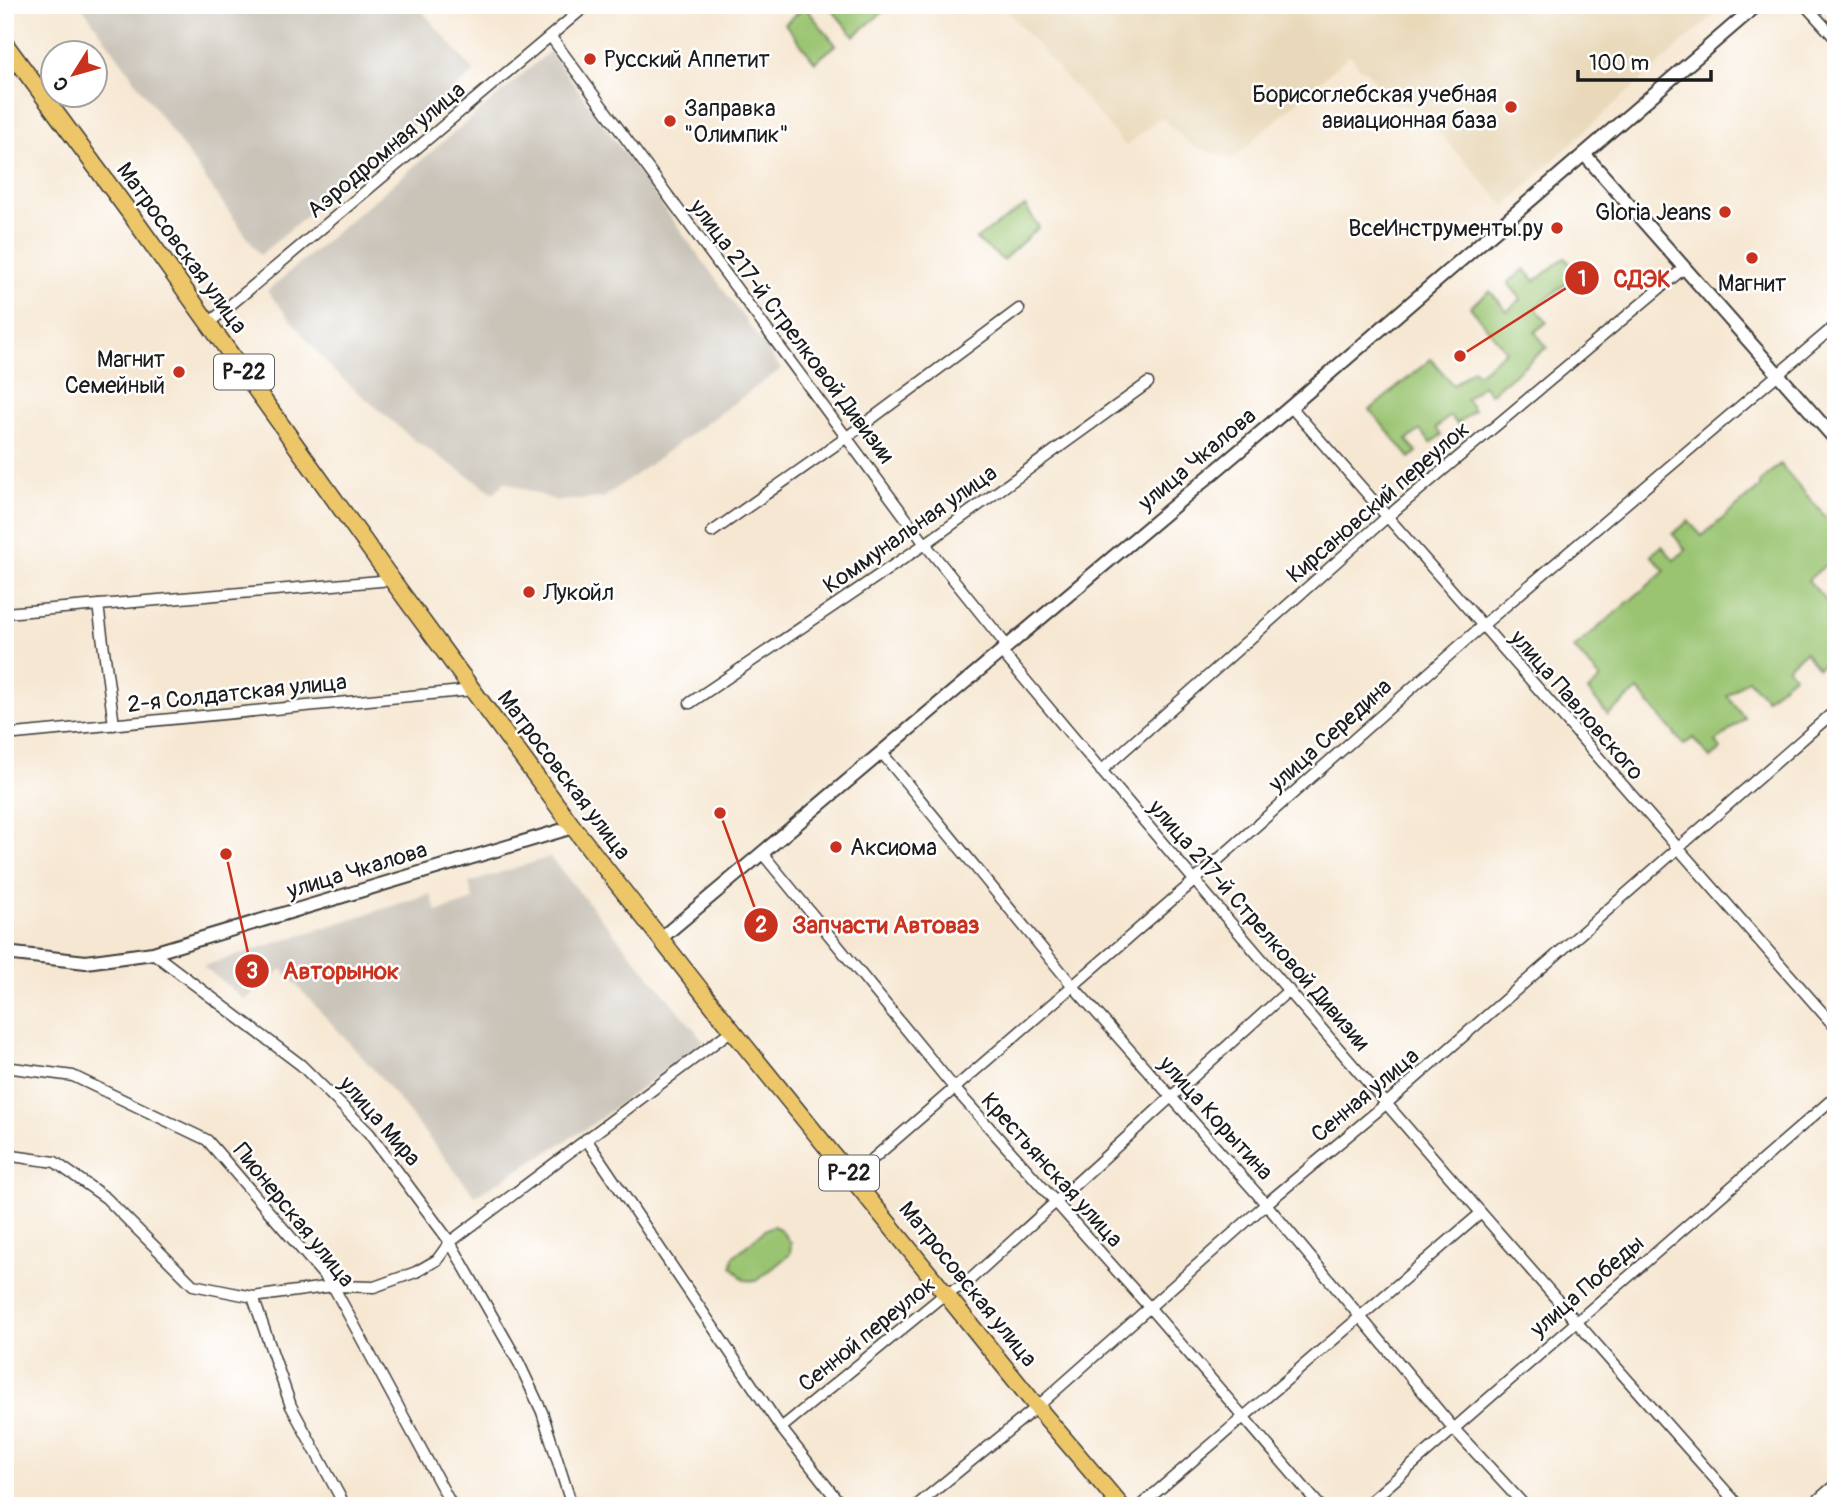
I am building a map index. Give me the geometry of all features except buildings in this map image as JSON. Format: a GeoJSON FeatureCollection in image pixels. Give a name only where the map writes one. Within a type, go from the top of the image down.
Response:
{"type":"FeatureCollection","features":[{"type":"Feature","properties":{"kind":"highway","name":"Матросовская улица"},"geometry":{"type":"LineString","coordinates":[[5,44],[573,827],[732,1030],[1121,1506]]}},
{"type":"Feature","properties":{"kind":"street","name":"Аэродромная улица"},"geometry":{"type":"LineString","coordinates":[[209,323],[587,5]]}},
{"type":"Feature","properties":{"kind":"street","name":"улица Чкалова"},"geometry":{"type":"LineString","coordinates":[[660,939],[1291,407],[1757,5]]}},
{"type":"Feature","properties":{"kind":"street"},"geometry":{"type":"LineString","coordinates":[[1805,5],[1836,39]]}},
{"type":"Feature","properties":{"kind":"street","name":"улица 217-й Стрелковой Дивизии"},"geometry":{"type":"LineString","coordinates":[[551,37],[925,544],[1101,771],[1481,1213],[1739,1506]]}},
{"type":"Feature","properties":{"kind":"street"},"geometry":{"type":"LineString","coordinates":[[1585,155],[1836,440]]}},
{"type":"Feature","properties":{"kind":"street","name":"Кирсановский переулок"},"geometry":{"type":"LineString","coordinates":[[1101,771],[1387,517],[1684,268]]}},
{"type":"Feature","properties":{"kind":"street"},"geometry":{"type":"LineString","coordinates":[[712,531],[848,437],[1019,310]]}},
{"type":"Feature","properties":{"kind":"street","name":"улица Середина"},"geometry":{"type":"LineString","coordinates":[[852,1177],[1194,881],[1483,625],[1836,325]]}},
{"type":"Feature","properties":{"kind":"street","name":"Коммунальная улица"},"geometry":{"type":"LineString","coordinates":[[690,703],[925,544],[1148,383]]}},
{"type":"Feature","properties":{"kind":"street","name":"улица Павловского"},"geometry":{"type":"LineString","coordinates":[[1291,407],[1836,1028]]}},
{"type":"Feature","properties":{"kind":"street"},"geometry":{"type":"LineString","coordinates":[[5,613],[392,580]]}},
{"type":"Feature","properties":{"kind":"street"},"geometry":{"type":"LineString","coordinates":[[98,605],[114,725]]}},
{"type":"Feature","properties":{"kind":"street","name":"2-я Солдатская улица"},"geometry":{"type":"LineString","coordinates":[[5,735],[473,690]]}},
{"type":"Feature","properties":{"kind":"street","name":"Сенная улица"},"geometry":{"type":"LineString","coordinates":[[916,1506],[1037,1406],[1836,710]]}},
{"type":"Feature","properties":{"kind":"street","name":"улица Корытина"},"geometry":{"type":"LineString","coordinates":[[882,753],[1072,985],[1266,1204],[1454,1429],[1525,1506]]}},
{"type":"Feature","properties":{"kind":"street","name":"улица Чкалова"},"geometry":{"type":"LineString","coordinates":[[153,953],[573,827]]}},
{"type":"Feature","properties":{"kind":"street","name":"Крестьянская улица"},"geometry":{"type":"LineString","coordinates":[[762,853],[955,1089],[1149,1307],[1320,1506]]}},
{"type":"Feature","properties":{"kind":"street"},"geometry":{"type":"LineString","coordinates":[[5,953],[86,962],[153,953]]}},
{"type":"Feature","properties":{"kind":"street","name":"улица Мира"},"geometry":{"type":"LineString","coordinates":[[153,953],[301,1065],[369,1133],[450,1242],[519,1363],[542,1412],[572,1506]]}},
{"type":"Feature","properties":{"kind":"street","name":"Сенной переулок"},"geometry":{"type":"LineString","coordinates":[[781,1428],[946,1293],[963,1286],[1053,1201],[1289,990]]}},
{"type":"Feature","properties":{"kind":"street"},"geometry":{"type":"LineString","coordinates":[[5,1156],[55,1162],[106,1198],[193,1284],[253,1297],[333,1286],[374,1287],[416,1272],[437,1260],[450,1242],[732,1030]]}},
{"type":"Feature","properties":{"kind":"street","name":"Пионерская улица"},"geometry":{"type":"LineString","coordinates":[[5,1067],[73,1076],[207,1140],[333,1286],[452,1506]]}},
{"type":"Feature","properties":{"kind":"street","name":"улица Победы"},"geometry":{"type":"LineString","coordinates":[[1365,1506],[1836,1096]]}},
{"type":"Feature","properties":{"kind":"street"},"geometry":{"type":"LineString","coordinates":[[586,1139],[781,1428],[842,1506]]}},
{"type":"Feature","properties":{"kind":"street"},"geometry":{"type":"LineString","coordinates":[[1140,1506],[1481,1213]]}},
{"type":"Feature","properties":{"kind":"street"},"geometry":{"type":"LineString","coordinates":[[253,1297],[291,1406],[345,1506]]}},
{"type":"Feature","properties":{"kind":"street"},"geometry":{"type":"LineString","coordinates":[[1811,1506],[1836,1484]]}},
{"type":"Feature","properties":{"kind":"shaded area"},"geometry":{"type":"Polygon","coordinates":[[[81,5],[417,5],[475,72],[260,255],[108,43],[108,38],[105,38],[81,5]]]}},
{"type":"Feature","properties":{"kind":"shaded area","name":"Борисоглебская учебная авиационная база"},"geometry":{"type":"Polygon","coordinates":[[[1002,5],[1725,5],[1505,206],[1432,125],[1428,112],[1392,102],[1350,55],[1232,159],[1192,146],[1161,117],[1126,146],[1002,5]]]}},
{"type":"Feature","properties":{"kind":"shaded area"},"geometry":{"type":"Polygon","coordinates":[[[550,51],[781,369],[603,498],[557,501],[505,482],[494,493],[414,440],[332,370],[267,291],[550,51]]]}},
{"type":"Feature","properties":{"kind":"shaded area"},"geometry":{"type":"Polygon","coordinates":[[[550,857],[704,1041],[587,1128],[475,1196],[382,1079],[282,969],[245,1000],[203,966],[430,894],[437,912],[473,900],[469,883],[550,857]]]}},
{"type":"Feature","properties":{"kind":"green space"},"geometry":{"type":"Polygon","coordinates":[[[828,5],[891,5],[854,36],[828,5]]]}},
{"type":"Feature","properties":{"kind":"green space"},"geometry":{"type":"Polygon","coordinates":[[[805,7],[836,45],[815,62],[785,24],[805,7]]]}},
{"type":"Feature","properties":{"kind":"green space"},"geometry":{"type":"Polygon","coordinates":[[[1025,206],[1039,227],[1003,260],[976,239],[1025,206]]]}},
{"type":"Feature","properties":{"kind":"green space"},"geometry":{"type":"Polygon","coordinates":[[[1565,257],[1578,273],[1536,308],[1547,322],[1535,332],[1547,347],[1490,394],[1483,385],[1466,399],[1474,410],[1457,424],[1450,416],[1436,428],[1441,435],[1431,443],[1420,430],[1407,440],[1417,452],[1410,458],[1370,410],[1431,359],[1453,385],[1473,369],[1478,374],[1506,351],[1470,307],[1490,291],[1507,311],[1521,299],[1508,283],[1525,269],[1535,281],[1565,257]]]}},
{"type":"Feature","properties":{"kind":"green space"},"geometry":{"type":"Polygon","coordinates":[[[1780,464],[1836,529],[1836,567],[1830,561],[1808,580],[1836,612],[1836,653],[1818,668],[1805,652],[1788,667],[1794,676],[1766,699],[1748,679],[1727,696],[1745,718],[1716,742],[1721,749],[1710,758],[1693,738],[1684,745],[1638,690],[1608,715],[1588,691],[1601,679],[1574,648],[1665,571],[1651,555],[1662,546],[1674,560],[1686,550],[1673,534],[1688,521],[1702,536],[1761,486],[1759,483],[1780,464]]]}},
{"type":"Feature","properties":{"kind":"green space"},"geometry":{"type":"Polygon","coordinates":[[[773,1226],[780,1229],[791,1243],[790,1254],[757,1281],[744,1280],[732,1266],[733,1257],[773,1226]]]}},
{"type":"Feature","properties":{"kind":"place","name":"Русский Аппетит"},"geometry":{"type":"Point","coordinates":[590,59]}},
{"type":"Feature","properties":{"kind":"place","name":"Борисоглебская учебная авиационная база"},"geometry":{"type":"Point","coordinates":[1511,107]}},
{"type":"Feature","properties":{"kind":"place","name":"Заправка \"Олимпик\""},"geometry":{"type":"Point","coordinates":[670,121]}},
{"type":"Feature","properties":{"kind":"place","name":"Gloria Jeans"},"geometry":{"type":"Point","coordinates":[1725,212]}},
{"type":"Feature","properties":{"kind":"place","name":"ВсеИнструменты.ру"},"geometry":{"type":"Point","coordinates":[1557,228]}},
{"type":"Feature","properties":{"kind":"place","name":"Магнит"},"geometry":{"type":"Point","coordinates":[1752,258]}},
{"type":"Feature","properties":{"kind":"place","name":"СДЭК"},"geometry":{"type":"Point","coordinates":[1460,356]}},
{"type":"Feature","properties":{"kind":"place","name":"Магнит Семейный"},"geometry":{"type":"Point","coordinates":[179,372]}},
{"type":"Feature","properties":{"kind":"place","name":"Лукойл"},"geometry":{"type":"Point","coordinates":[529,592]}},
{"type":"Feature","properties":{"kind":"place","name":"Запчасти Автоваз"},"geometry":{"type":"Point","coordinates":[720,813]}},
{"type":"Feature","properties":{"kind":"place","name":"Аксиома"},"geometry":{"type":"Point","coordinates":[836,847]}},
{"type":"Feature","properties":{"kind":"place","name":"Авторынок"},"geometry":{"type":"Point","coordinates":[226,854]}}]}
